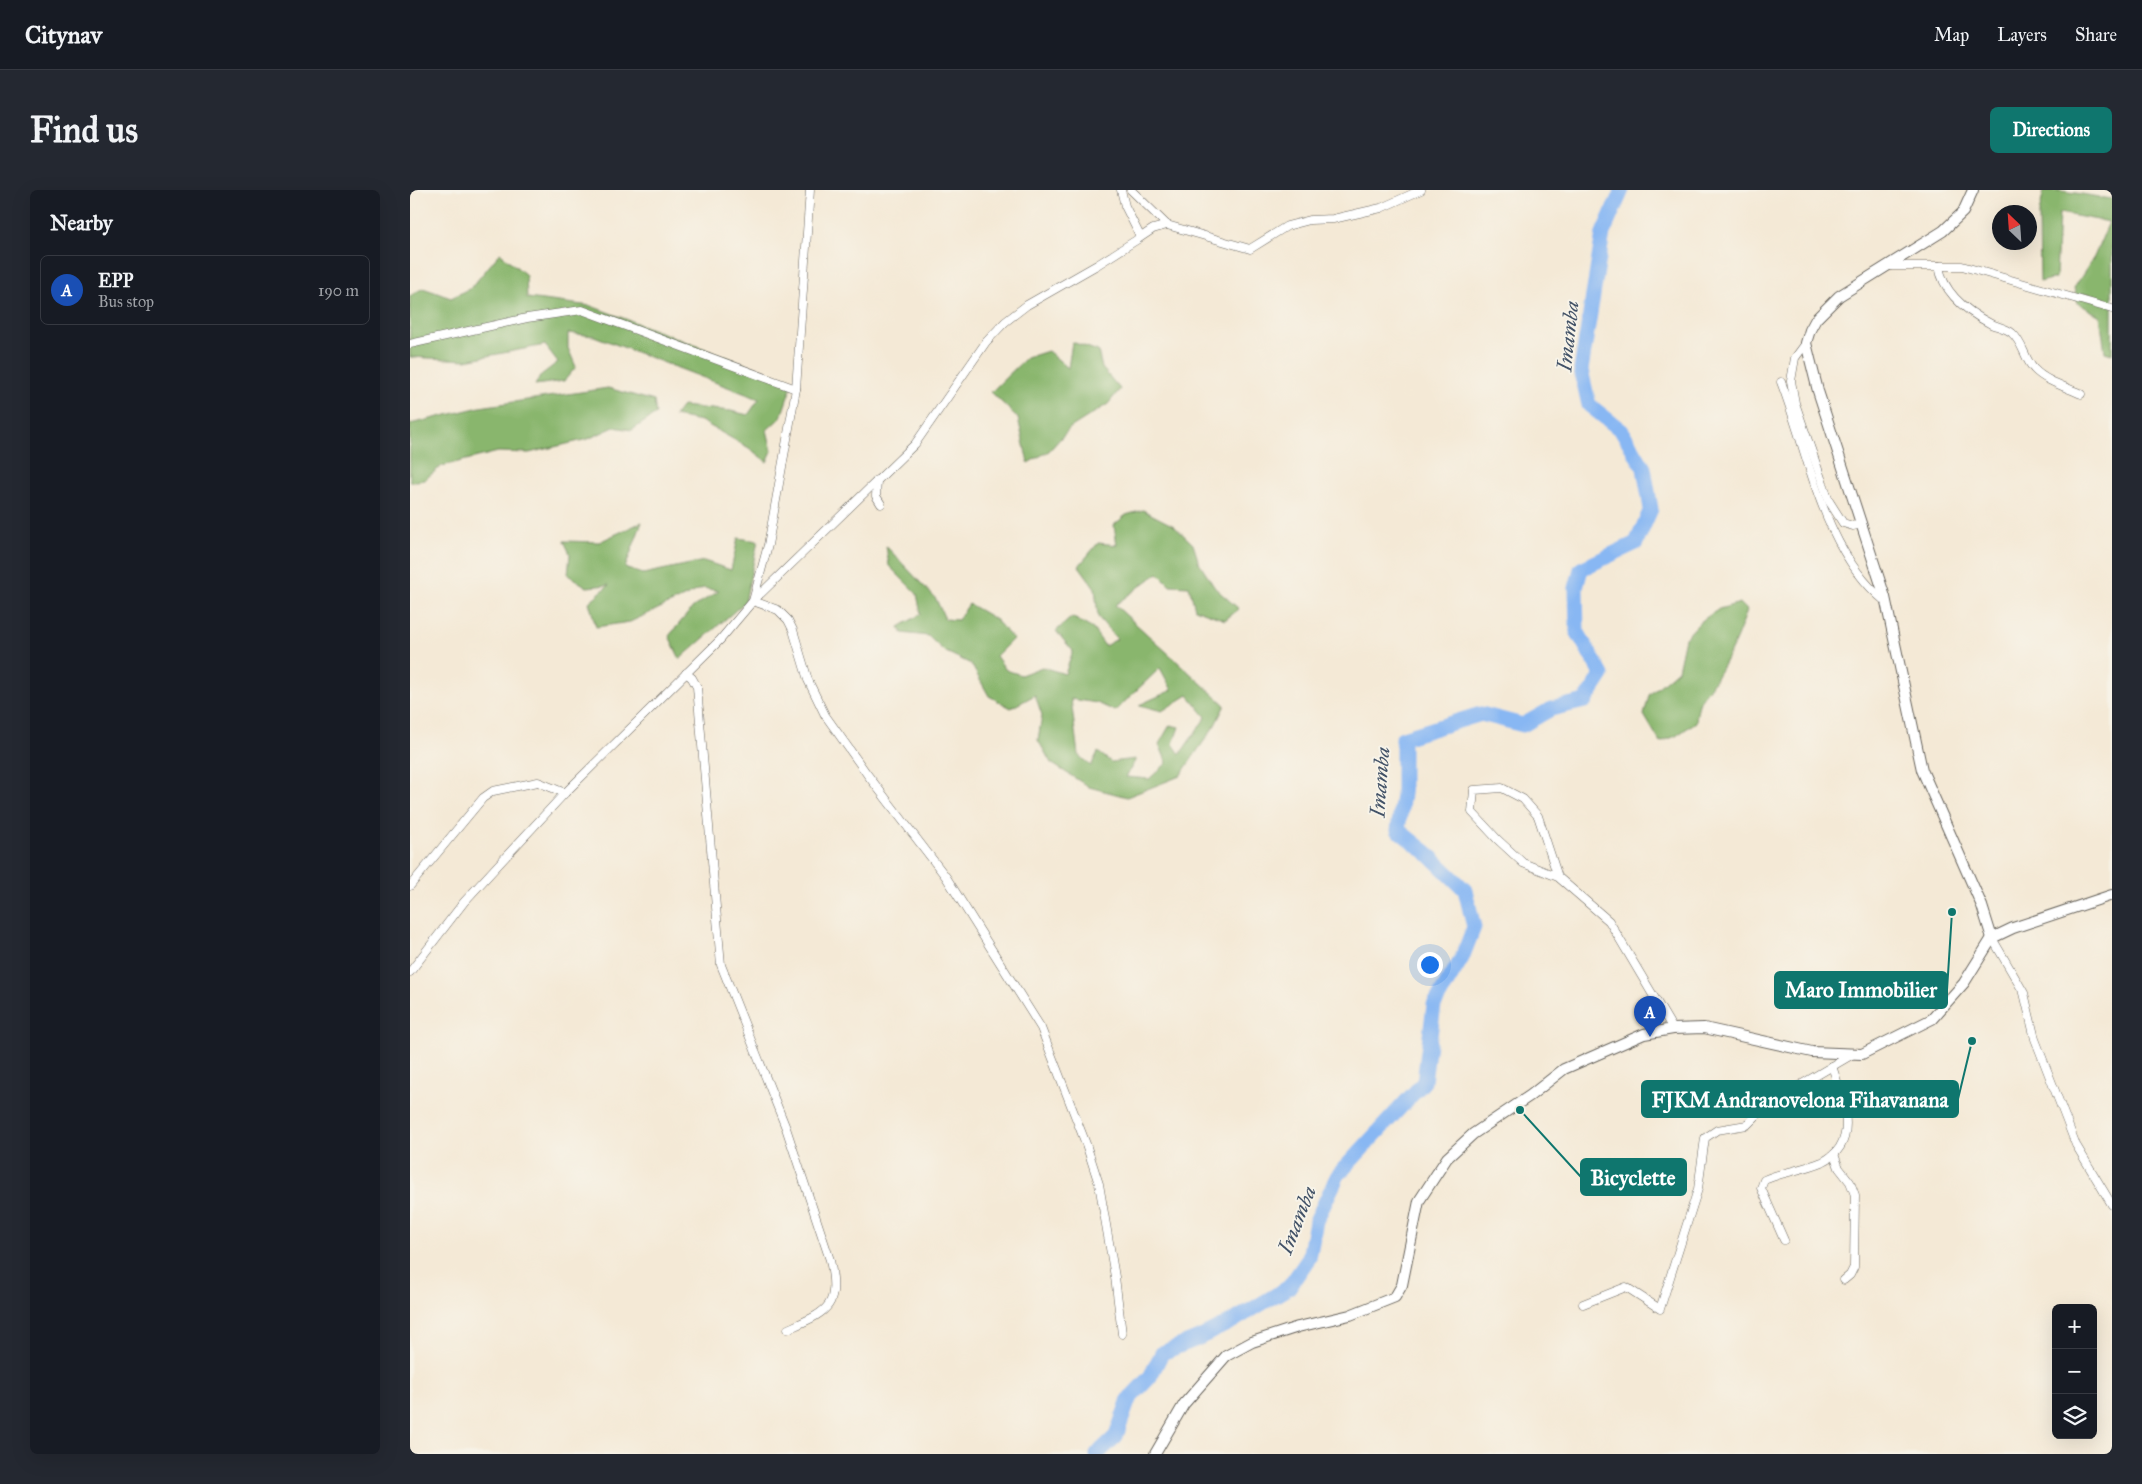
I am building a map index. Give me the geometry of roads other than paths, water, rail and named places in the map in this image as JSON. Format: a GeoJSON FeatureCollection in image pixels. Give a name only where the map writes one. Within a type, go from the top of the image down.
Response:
{"type":"FeatureCollection","features":[{"type":"Feature","properties":{"kind":"street"},"geometry":{"type":"LineString","coordinates":[[753,600],[768,545],[796,389],[810,190]]}},
{"type":"Feature","properties":{"kind":"street"},"geometry":{"type":"LineString","coordinates":[[1121,190],[1125,206],[1139,234],[1138,239]]}},
{"type":"Feature","properties":{"kind":"street"},"geometry":{"type":"LineString","coordinates":[[1131,190],[1167,225],[1250,248],[1287,226],[1310,220],[1333,219],[1381,208],[1421,190]]}},
{"type":"Feature","properties":{"kind":"street"},"geometry":{"type":"LineString","coordinates":[[1861,524],[1853,526],[1843,524],[1829,501],[1795,403],[1791,381],[1795,358],[1806,343],[1816,319],[1839,296],[1943,232],[1963,212],[1972,190]]}},
{"type":"Feature","properties":{"kind":"street"},"geometry":{"type":"LineString","coordinates":[[410,972],[464,902],[564,793],[720,640],[753,600],[915,444],[986,342],[1005,322],[1027,305],[1098,265],[1154,229],[1167,225]]}},
{"type":"Feature","properties":{"kind":"street"},"geometry":{"type":"LineString","coordinates":[[1889,266],[1962,266],[2112,309]]}},
{"type":"Feature","properties":{"kind":"street"},"geometry":{"type":"LineString","coordinates":[[1939,266],[1941,278],[1959,302],[1975,314],[2007,330],[2018,338],[2033,368],[2044,377],[2081,394]]}},
{"type":"Feature","properties":{"kind":"street"},"geometry":{"type":"LineString","coordinates":[[410,344],[526,318],[582,310],[796,389]]}},
{"type":"Feature","properties":{"kind":"street"},"geometry":{"type":"LineString","coordinates":[[1806,343],[1818,391],[1886,602],[1922,770],[1982,906],[1992,938],[2024,993],[2035,1039],[2076,1145],[2112,1204]]}},
{"type":"Feature","properties":{"kind":"street"},"geometry":{"type":"LineString","coordinates":[[1781,382],[1830,526],[1841,549],[1863,579],[1886,602]]}},
{"type":"Feature","properties":{"kind":"street"},"geometry":{"type":"LineString","coordinates":[[877,480],[876,496],[881,504]]}},
{"type":"Feature","properties":{"kind":"street"},"geometry":{"type":"LineString","coordinates":[[753,600],[778,610],[788,620],[793,630],[808,680],[825,715],[867,774],[946,877],[1042,1028],[1086,1144],[1099,1184],[1115,1277],[1122,1334]]}},
{"type":"Feature","properties":{"kind":"street"},"geometry":{"type":"LineString","coordinates":[[686,673],[692,678],[697,687],[720,966],[786,1128],[830,1260],[834,1279],[834,1293],[830,1303],[818,1316],[788,1329]]}},
{"type":"Feature","properties":{"kind":"street"},"geometry":{"type":"LineString","coordinates":[[410,886],[483,798],[493,791],[538,782],[564,793]]}},
{"type":"Feature","properties":{"kind":"street"},"geometry":{"type":"LineString","coordinates":[[1558,877],[1538,816],[1523,799],[1502,788],[1474,790],[1472,812],[1497,839],[1523,863],[1558,877],[1609,921],[1673,1028]]}},
{"type":"Feature","properties":{"kind":"street"},"geometry":{"type":"LineString","coordinates":[[1155,1454],[1184,1404],[1226,1356],[1252,1342],[1298,1327],[1350,1315],[1395,1297],[1402,1284],[1419,1201],[1447,1158],[1473,1134],[1531,1095],[1564,1069],[1644,1034],[1673,1028],[1704,1028],[1812,1052],[1862,1054],[1932,1019],[1964,983],[1992,938],[2013,928],[2112,896]]}},
{"type":"Feature","properties":{"kind":"street"},"geometry":{"type":"LineString","coordinates":[[1583,1304],[1626,1287],[1660,1309],[1698,1189],[1705,1138],[1717,1130],[1747,1125],[1768,1104],[1853,1054]]}},
{"type":"Feature","properties":{"kind":"street"},"geometry":{"type":"LineString","coordinates":[[1784,1240],[1761,1188],[1764,1180],[1779,1173],[1822,1162],[1834,1154],[1842,1142],[1846,1127],[1846,1110],[1832,1066]]}},
{"type":"Feature","properties":{"kind":"street"},"geometry":{"type":"LineString","coordinates":[[1834,1154],[1838,1168],[1850,1182],[1854,1195],[1854,1267],[1850,1275],[1844,1280]]}},
{"type":"Feature","properties":{"kind":"waterway","name":"Imamba"},"geometry":{"type":"LineString","coordinates":[[1097,1454],[1116,1436],[1129,1399],[1150,1377],[1162,1353],[1199,1338],[1233,1321],[1289,1287],[1309,1258],[1316,1221],[1338,1175],[1424,1082],[1434,1005],[1462,958],[1474,927],[1465,890],[1427,853],[1398,830],[1403,794],[1403,738],[1481,714],[1523,725],[1551,709],[1585,701],[1602,675],[1577,631],[1576,588],[1581,569],[1636,543],[1651,509],[1644,468],[1622,431],[1589,405],[1581,370],[1603,233],[1622,190]]}},
{"type":"Feature","properties":{"kind":"place","name":"Maro Immobilier"},"geometry":{"type":"Point","coordinates":[1952,912]}},
{"type":"Feature","properties":{"kind":"place","name":"EPP"},"geometry":{"type":"Point","coordinates":[1650,1037]}},
{"type":"Feature","properties":{"kind":"place","name":"FJKM Andranovelona Fihavanana"},"geometry":{"type":"Point","coordinates":[1972,1041]}},
{"type":"Feature","properties":{"kind":"place","name":"Bicyclette"},"geometry":{"type":"Point","coordinates":[1520,1110]}}]}
